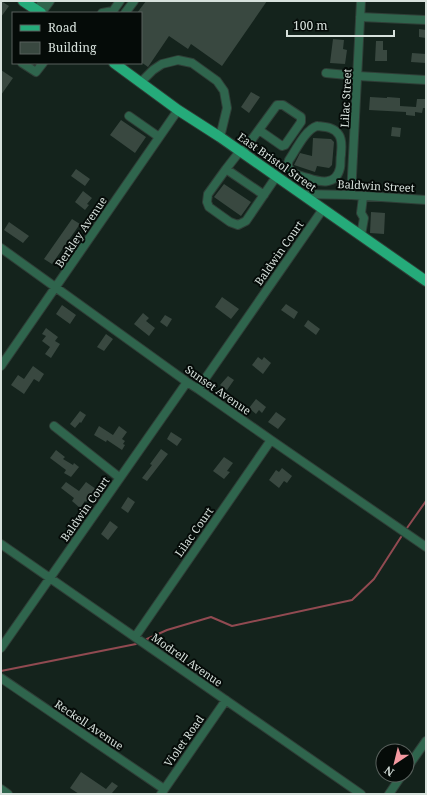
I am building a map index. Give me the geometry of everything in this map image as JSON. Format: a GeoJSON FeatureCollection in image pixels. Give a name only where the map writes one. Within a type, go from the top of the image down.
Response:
{"type":"FeatureCollection","features":[{"type":"Feature","properties":{"kind":"main road"},"geometry":{"type":"LineString","coordinates":[[23,1],[40,12]]}},
{"type":"Feature","properties":{"kind":"main road","name":"East Bristol Street"},"geometry":{"type":"LineString","coordinates":[[115,64],[178,110],[220,137],[426,281]]}},
{"type":"Feature","properties":{"kind":"street"},"geometry":{"type":"LineString","coordinates":[[40,12],[43,1]]}},
{"type":"Feature","properties":{"kind":"street"},"geometry":{"type":"LineString","coordinates":[[40,12],[50,1]]}},
{"type":"Feature","properties":{"kind":"street"},"geometry":{"type":"LineString","coordinates":[[114,12],[120,1]]}},
{"type":"Feature","properties":{"kind":"street"},"geometry":{"type":"LineString","coordinates":[[126,12],[134,1]]}},
{"type":"Feature","properties":{"kind":"street","name":"Lilac Street"},"geometry":{"type":"LineString","coordinates":[[351,195],[361,1]]}},
{"type":"Feature","properties":{"kind":"street"},"geometry":{"type":"LineString","coordinates":[[360,17],[426,20]]}},
{"type":"Feature","properties":{"kind":"street"},"geometry":{"type":"LineString","coordinates":[[141,82],[153,70],[162,64],[178,60],[192,63],[217,81],[224,91],[227,108],[220,137]]}},
{"type":"Feature","properties":{"kind":"street"},"geometry":{"type":"LineString","coordinates":[[24,64],[36,72],[42,64]]}},
{"type":"Feature","properties":{"kind":"street"},"geometry":{"type":"LineString","coordinates":[[326,73],[426,80]]}},
{"type":"Feature","properties":{"kind":"street"},"geometry":{"type":"LineString","coordinates":[[258,130],[282,146],[285,145],[301,122],[301,117],[283,105],[277,104],[208,194],[207,202],[209,208],[230,222],[238,225],[246,221],[276,177]]}},
{"type":"Feature","properties":{"kind":"street","name":"Berkley Avenue"},"geometry":{"type":"LineString","coordinates":[[1,366],[178,110]]}},
{"type":"Feature","properties":{"kind":"street"},"geometry":{"type":"LineString","coordinates":[[129,116],[159,137]]}},
{"type":"Feature","properties":{"kind":"street"},"geometry":{"type":"LineString","coordinates":[[317,126],[335,130],[339,134],[342,140],[341,156],[338,174],[329,181],[318,181],[298,175],[288,167],[288,163],[305,136],[317,126]]}},
{"type":"Feature","properties":{"kind":"street"},"geometry":{"type":"LineString","coordinates":[[341,156],[354,156]]}},
{"type":"Feature","properties":{"kind":"street"},"geometry":{"type":"LineString","coordinates":[[226,169],[264,196]]}},
{"type":"Feature","properties":{"kind":"street"},"geometry":{"type":"LineString","coordinates":[[286,184],[294,173]]}},
{"type":"Feature","properties":{"kind":"street","name":"Baldwin Street"},"geometry":{"type":"LineString","coordinates":[[301,194],[351,195],[426,200]]}},
{"type":"Feature","properties":{"kind":"street"},"geometry":{"type":"LineString","coordinates":[[361,236],[364,218],[361,213],[363,197]]}},
{"type":"Feature","properties":{"kind":"street","name":"Baldwin Court"},"geometry":{"type":"LineString","coordinates":[[198,389],[323,209]]}},
{"type":"Feature","properties":{"kind":"street","name":"Sunset Avenue"},"geometry":{"type":"LineString","coordinates":[[1,248],[187,382],[426,547]]}},
{"type":"Feature","properties":{"kind":"street","name":"Baldwin Court"},"geometry":{"type":"LineString","coordinates":[[1,648],[187,382]]}},
{"type":"Feature","properties":{"kind":"street"},"geometry":{"type":"LineString","coordinates":[[54,426],[120,478]]}},
{"type":"Feature","properties":{"kind":"street","name":"Lilac Court"},"geometry":{"type":"LineString","coordinates":[[135,637],[271,440]]}},
{"type":"Feature","properties":{"kind":"street","name":"Modrell Avenue"},"geometry":{"type":"LineString","coordinates":[[1,544],[361,794]]}},
{"type":"Feature","properties":{"kind":"street","name":"Reckell Avenue"},"geometry":{"type":"LineString","coordinates":[[1,678],[162,792]]}},
{"type":"Feature","properties":{"kind":"street","name":"Violet Road"},"geometry":{"type":"LineString","coordinates":[[162,792],[226,700]]}},
{"type":"Feature","properties":{"kind":"street"},"geometry":{"type":"LineString","coordinates":[[415,756],[426,740]]}},
{"type":"Feature","properties":{"kind":"street"},"geometry":{"type":"LineString","coordinates":[[389,794],[397,783]]}},
{"type":"Feature","properties":{"kind":"street"},"geometry":{"type":"LineString","coordinates":[[1,789],[8,794]]}},
{"type":"Feature","properties":{"kind":"building"},"geometry":{"type":"Polygon","coordinates":[[[1,1],[9,6],[1,17],[1,1]]]}},
{"type":"Feature","properties":{"kind":"building"},"geometry":{"type":"Polygon","coordinates":[[[146,1],[267,1],[222,66],[191,44],[188,49],[169,36],[148,67],[142,63],[142,12],[138,12],[146,1]]]}},
{"type":"Feature","properties":{"kind":"building"},"geometry":{"type":"Polygon","coordinates":[[[419,29],[426,30],[426,38],[419,37],[419,29]]]}},
{"type":"Feature","properties":{"kind":"building"},"geometry":{"type":"Polygon","coordinates":[[[333,39],[344,40],[343,49],[347,50],[345,64],[330,63],[333,39]]]}},
{"type":"Feature","properties":{"kind":"building"},"geometry":{"type":"Polygon","coordinates":[[[376,41],[383,41],[383,50],[387,50],[387,61],[375,61],[376,41]]]}},
{"type":"Feature","properties":{"kind":"building"},"geometry":{"type":"Polygon","coordinates":[[[412,53],[426,54],[426,63],[411,62],[412,53]]]}},
{"type":"Feature","properties":{"kind":"building"},"geometry":{"type":"Polygon","coordinates":[[[1,70],[13,78],[1,95],[1,70]]]}},
{"type":"Feature","properties":{"kind":"building"},"geometry":{"type":"Polygon","coordinates":[[[251,92],[260,97],[249,113],[241,107],[251,92]]]}},
{"type":"Feature","properties":{"kind":"building"},"geometry":{"type":"Polygon","coordinates":[[[370,97],[400,98],[400,106],[416,107],[417,99],[426,99],[426,108],[423,108],[422,113],[415,112],[415,116],[406,115],[406,112],[369,110],[370,97]]]}},
{"type":"Feature","properties":{"kind":"building"},"geometry":{"type":"Polygon","coordinates":[[[121,120],[146,137],[135,153],[110,135],[121,120]]]}},
{"type":"Feature","properties":{"kind":"building"},"geometry":{"type":"Polygon","coordinates":[[[392,127],[401,128],[400,137],[391,136],[392,127]]]}},
{"type":"Feature","properties":{"kind":"building"},"geometry":{"type":"Polygon","coordinates":[[[313,138],[331,139],[334,142],[332,165],[329,168],[317,166],[315,172],[294,165],[300,153],[312,156],[313,138]]]}},
{"type":"Feature","properties":{"kind":"building"},"geometry":{"type":"Polygon","coordinates":[[[76,169],[90,179],[85,186],[71,176],[76,169]]]}},
{"type":"Feature","properties":{"kind":"building"},"geometry":{"type":"Polygon","coordinates":[[[224,184],[251,202],[241,216],[214,197],[224,184]]]}},
{"type":"Feature","properties":{"kind":"building"},"geometry":{"type":"Polygon","coordinates":[[[83,191],[92,198],[87,204],[89,205],[85,210],[75,202],[83,191]]]}},
{"type":"Feature","properties":{"kind":"building"},"geometry":{"type":"Polygon","coordinates":[[[371,212],[385,213],[384,234],[370,233],[371,212]]]}},
{"type":"Feature","properties":{"kind":"building"},"geometry":{"type":"Polygon","coordinates":[[[72,219],[80,224],[52,264],[44,259],[72,219]]]}},
{"type":"Feature","properties":{"kind":"building"},"geometry":{"type":"Polygon","coordinates":[[[9,222],[29,236],[23,243],[4,230],[9,222]]]}},
{"type":"Feature","properties":{"kind":"building"},"geometry":{"type":"Polygon","coordinates":[[[222,297],[239,309],[231,319],[215,307],[222,297]]]}},
{"type":"Feature","properties":{"kind":"building"},"geometry":{"type":"Polygon","coordinates":[[[286,304],[298,312],[294,319],[281,310],[286,304]]]}},
{"type":"Feature","properties":{"kind":"building"},"geometry":{"type":"Polygon","coordinates":[[[62,305],[76,315],[70,324],[56,314],[62,305]]]}},
{"type":"Feature","properties":{"kind":"building"},"geometry":{"type":"Polygon","coordinates":[[[143,313],[149,318],[146,321],[155,328],[149,336],[134,324],[143,313]]]}},
{"type":"Feature","properties":{"kind":"building"},"geometry":{"type":"Polygon","coordinates":[[[165,315],[172,319],[167,327],[160,322],[165,315]]]}},
{"type":"Feature","properties":{"kind":"building"},"geometry":{"type":"Polygon","coordinates":[[[308,320],[320,329],[316,335],[304,326],[308,320]]]}},
{"type":"Feature","properties":{"kind":"building"},"geometry":{"type":"Polygon","coordinates":[[[46,328],[58,337],[55,341],[60,344],[51,358],[45,354],[50,347],[42,341],[46,336],[42,334],[46,328]]]}},
{"type":"Feature","properties":{"kind":"building"},"geometry":{"type":"Polygon","coordinates":[[[106,334],[113,339],[104,351],[97,347],[106,334]]]}},
{"type":"Feature","properties":{"kind":"building"},"geometry":{"type":"Polygon","coordinates":[[[258,357],[262,360],[264,357],[271,363],[263,374],[252,365],[258,357]]]}},
{"type":"Feature","properties":{"kind":"building"},"geometry":{"type":"Polygon","coordinates":[[[33,366],[44,374],[39,382],[34,379],[24,394],[11,385],[18,375],[24,379],[33,366]]]}},
{"type":"Feature","properties":{"kind":"building"},"geometry":{"type":"Polygon","coordinates":[[[228,376],[234,380],[227,390],[220,385],[228,376]]]}},
{"type":"Feature","properties":{"kind":"building"},"geometry":{"type":"Polygon","coordinates":[[[256,399],[266,407],[262,413],[259,410],[256,414],[249,408],[256,399]]]}},
{"type":"Feature","properties":{"kind":"building"},"geometry":{"type":"Polygon","coordinates":[[[80,411],[86,415],[81,423],[80,422],[75,428],[70,424],[80,411]]]}},
{"type":"Feature","properties":{"kind":"building"},"geometry":{"type":"Polygon","coordinates":[[[276,412],[286,419],[278,429],[268,422],[276,412]]]}},
{"type":"Feature","properties":{"kind":"building"},"geometry":{"type":"Polygon","coordinates":[[[99,426],[113,435],[119,426],[127,432],[122,439],[125,441],[123,444],[125,445],[122,450],[107,440],[106,442],[94,435],[99,426]]]}},
{"type":"Feature","properties":{"kind":"building"},"geometry":{"type":"Polygon","coordinates":[[[171,432],[182,439],[177,446],[167,439],[171,432]]]}},
{"type":"Feature","properties":{"kind":"building"},"geometry":{"type":"Polygon","coordinates":[[[161,449],[168,454],[147,481],[142,478],[152,465],[150,464],[161,449]]]}},
{"type":"Feature","properties":{"kind":"building"},"geometry":{"type":"Polygon","coordinates":[[[56,450],[65,457],[63,459],[73,465],[74,463],[79,467],[71,477],[64,473],[66,470],[50,458],[56,450]]]}},
{"type":"Feature","properties":{"kind":"building"},"geometry":{"type":"Polygon","coordinates":[[[224,457],[233,463],[227,471],[230,472],[224,479],[213,471],[224,457]]]}},
{"type":"Feature","properties":{"kind":"building"},"geometry":{"type":"Polygon","coordinates":[[[282,468],[292,476],[287,483],[284,481],[279,488],[269,480],[276,470],[279,472],[282,468]]]}},
{"type":"Feature","properties":{"kind":"building"},"geometry":{"type":"Polygon","coordinates":[[[66,482],[79,491],[86,482],[96,489],[80,508],[72,501],[74,498],[61,488],[66,482]]]}},
{"type":"Feature","properties":{"kind":"building"},"geometry":{"type":"Polygon","coordinates":[[[128,497],[135,502],[128,513],[121,508],[128,497]]]}},
{"type":"Feature","properties":{"kind":"building"},"geometry":{"type":"Polygon","coordinates":[[[110,521],[118,527],[108,540],[101,534],[110,521]]]}},
{"type":"Feature","properties":{"kind":"building"},"geometry":{"type":"Polygon","coordinates":[[[81,772],[106,789],[112,782],[118,786],[112,793],[113,794],[79,794],[70,788],[81,772]]]}},
{"type":"Feature","properties":{"kind":"waterway"},"geometry":{"type":"LineString","coordinates":[[407,528],[426,501]]}},
{"type":"Feature","properties":{"kind":"waterway"},"geometry":{"type":"LineString","coordinates":[[147,639],[167,630],[211,617],[232,626],[352,600],[374,579],[401,537]]}},
{"type":"Feature","properties":{"kind":"waterway"},"geometry":{"type":"LineString","coordinates":[[1,671],[136,644]]}}]}
